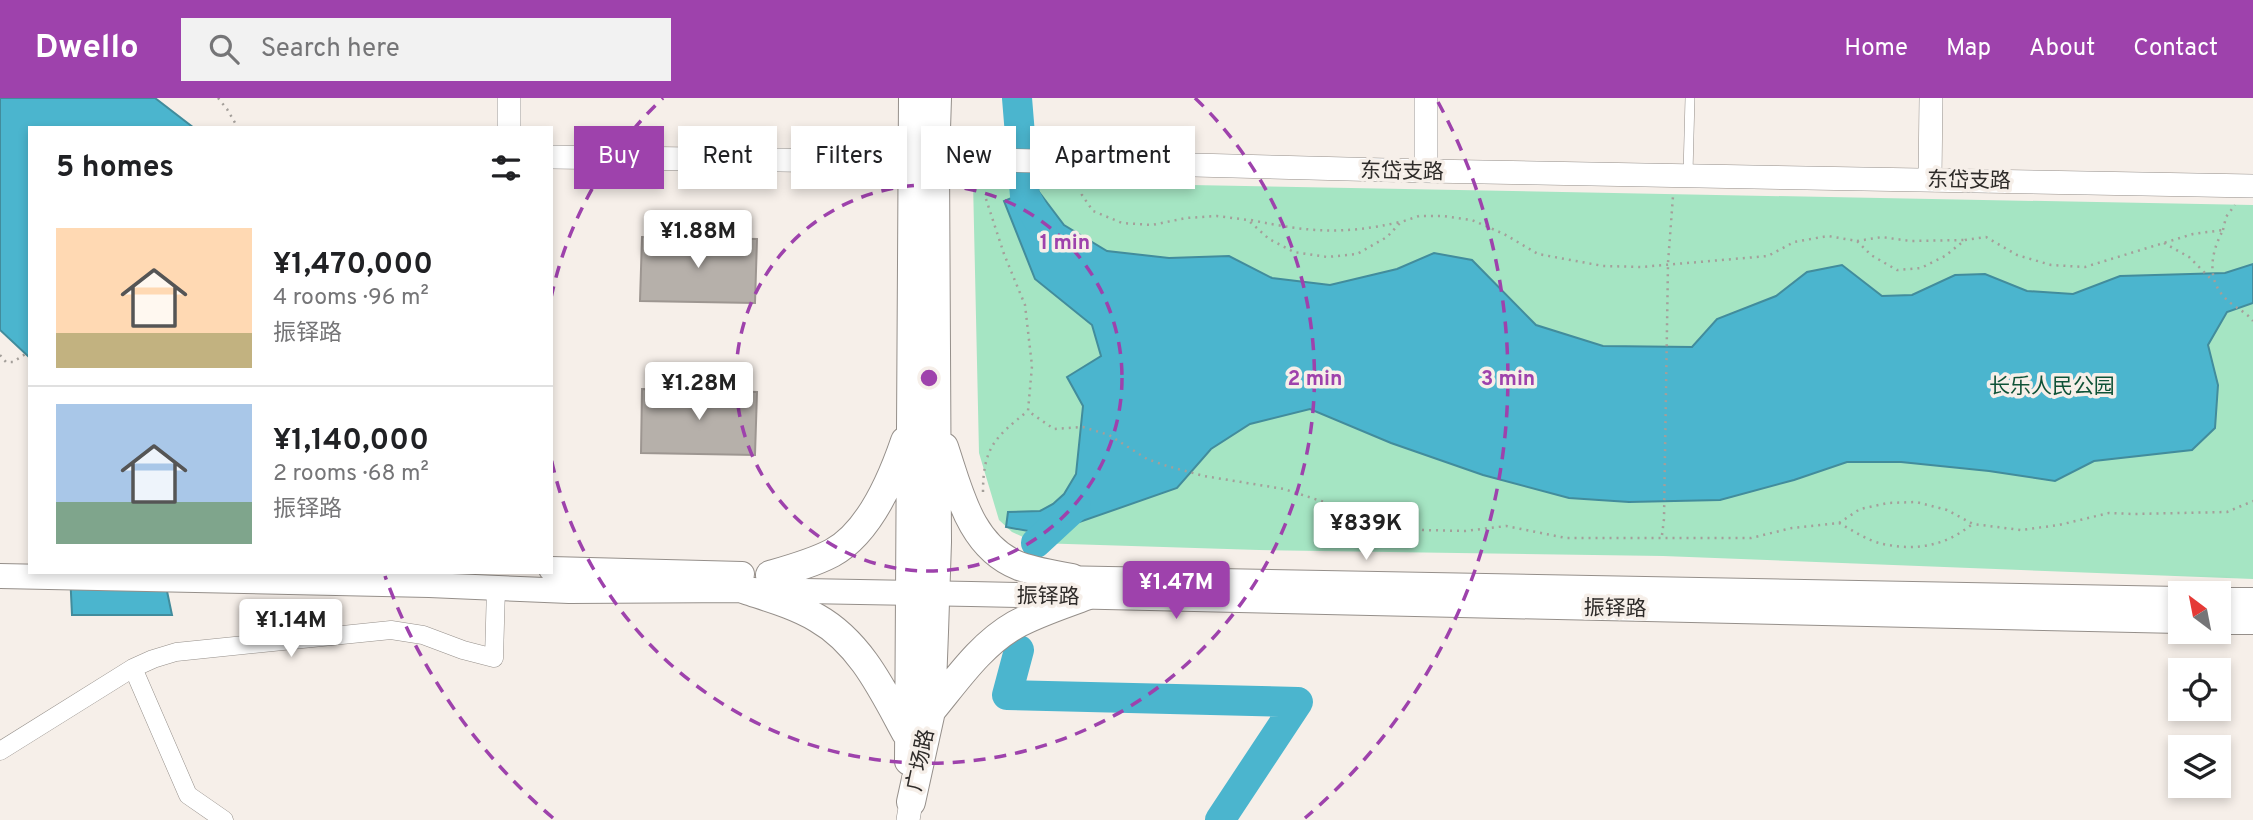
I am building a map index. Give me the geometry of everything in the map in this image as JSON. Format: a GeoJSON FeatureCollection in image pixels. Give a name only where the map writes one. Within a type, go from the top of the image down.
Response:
{"type":"FeatureCollection","features":[{"type":"Feature","properties":{"kind":"main road","name":"广场路"},"geometry":{"type":"LineString","coordinates":[[913,98],[921,148]]}},
{"type":"Feature","properties":{"kind":"main road","name":"广场路"},"geometry":{"type":"LineString","coordinates":[[931,126],[937,98]]}},
{"type":"Feature","properties":{"kind":"main road","name":"广场路"},"geometry":{"type":"LineString","coordinates":[[910,811],[931,711],[923,586],[923,189]]}},
{"type":"Feature","properties":{"kind":"main road"},"geometry":{"type":"LineString","coordinates":[[770,575],[802,566],[834,552],[857,531],[875,507],[923,425]]}},
{"type":"Feature","properties":{"kind":"main road"},"geometry":{"type":"LineString","coordinates":[[923,425],[972,524],[992,550],[1018,565],[1079,587]]}},
{"type":"Feature","properties":{"kind":"main road"},"geometry":{"type":"LineString","coordinates":[[0,559],[28,560]]}},
{"type":"Feature","properties":{"kind":"main road","name":"振铎路"},"geometry":{"type":"LineString","coordinates":[[553,569],[770,575],[923,586]]}},
{"type":"Feature","properties":{"kind":"main road","name":"振铎路"},"geometry":{"type":"LineString","coordinates":[[0,576],[496,580],[569,591],[923,586],[1665,591],[2168,599]]}},
{"type":"Feature","properties":{"kind":"main road","name":"广场路"},"geometry":{"type":"LineString","coordinates":[[910,811],[908,736],[923,586]]}},
{"type":"Feature","properties":{"kind":"main road"},"geometry":{"type":"LineString","coordinates":[[931,711],[999,635],[1079,587]]}},
{"type":"Feature","properties":{"kind":"main road","name":"振铎路"},"geometry":{"type":"LineString","coordinates":[[1079,587],[2168,621]]}},
{"type":"Feature","properties":{"kind":"main road"},"geometry":{"type":"LineString","coordinates":[[746,590],[815,617],[842,636],[859,653],[908,736]]}},
{"type":"Feature","properties":{"kind":"street"},"geometry":{"type":"LineString","coordinates":[[509,98],[509,126]]}},
{"type":"Feature","properties":{"kind":"street"},"geometry":{"type":"LineString","coordinates":[[1426,98],[1426,172]]}},
{"type":"Feature","properties":{"kind":"street"},"geometry":{"type":"LineString","coordinates":[[1930,179],[1931,98]]}},
{"type":"Feature","properties":{"kind":"street","name":"东岱支路"},"geometry":{"type":"LineString","coordinates":[[553,157],[921,160]]}},
{"type":"Feature","properties":{"kind":"street","name":"东岱支路"},"geometry":{"type":"LineString","coordinates":[[1195,171],[1681,175],[2251,186]]}},
{"type":"Feature","properties":{"kind":"street"},"geometry":{"type":"LineString","coordinates":[[0,751],[133,668],[153,659],[194,650],[391,630],[423,635],[494,658],[496,580]]}},
{"type":"Feature","properties":{"kind":"street"},"geometry":{"type":"LineString","coordinates":[[133,668],[188,795],[224,820]]}},
{"type":"Feature","properties":{"kind":"lane"},"geometry":{"type":"LineString","coordinates":[[1681,175],[1690,98]]}},
{"type":"Feature","properties":{"kind":"path"},"geometry":{"type":"LineString","coordinates":[[218,98],[236,126]]}},
{"type":"Feature","properties":{"kind":"path"},"geometry":{"type":"LineString","coordinates":[[1661,537],[1664,519],[1668,263],[1681,175]]}},
{"type":"Feature","properties":{"kind":"path"},"geometry":{"type":"LineString","coordinates":[[2213,281],[2212,257],[2226,218],[2251,186]]}},
{"type":"Feature","properties":{"kind":"path"},"geometry":{"type":"LineString","coordinates":[[1080,189],[1093,211],[1122,223],[1152,225],[1186,218],[1217,216],[1320,232],[1354,230],[1419,216],[1443,216],[1472,220],[1504,234],[1538,254],[1603,266],[1641,267],[1768,257],[1794,242],[1828,236],[1857,241],[1882,237],[1910,241],[1986,237],[2017,255],[2051,265],[2085,267],[2193,234],[2223,230]]}},
{"type":"Feature","properties":{"kind":"path"},"geometry":{"type":"LineString","coordinates":[[983,495],[982,472],[987,456],[1000,433],[1028,411],[1032,366],[1026,305],[1004,254],[986,199]]}},
{"type":"Feature","properties":{"kind":"path"},"geometry":{"type":"LineString","coordinates":[[1248,220],[1269,239],[1294,252],[1328,257],[1357,254],[1387,236],[1401,222]]}},
{"type":"Feature","properties":{"kind":"path"},"geometry":{"type":"LineString","coordinates":[[1857,241],[1871,255],[1897,270],[1921,268],[1945,256],[1965,240]]}},
{"type":"Feature","properties":{"kind":"path"},"geometry":{"type":"LineString","coordinates":[[2164,243],[2189,257],[2213,281],[2219,292],[2253,321]]}},
{"type":"Feature","properties":{"kind":"path"},"geometry":{"type":"LineString","coordinates":[[0,355],[5,362],[13,362],[28,353]]}},
{"type":"Feature","properties":{"kind":"path"},"geometry":{"type":"LineString","coordinates":[[1028,411],[1054,429],[1083,427],[1109,435],[1147,458],[1167,466],[1204,476],[1284,489],[1423,530],[1465,531],[1506,526],[1566,538],[1751,538],[1792,528],[1839,523],[1860,509],[1888,502],[1916,502],[1948,510],[1973,524],[2021,530],[2059,525],[2109,513],[2227,512],[2253,501]]}},
{"type":"Feature","properties":{"kind":"path"},"geometry":{"type":"LineString","coordinates":[[1839,523],[1881,544],[1926,547],[1956,538],[1973,524]]}},
{"type":"Feature","properties":{"kind":"green space","name":"长乐人民公园"},"geometry":{"type":"Polygon","coordinates":[[[1016,182],[1030,182],[1030,189],[1195,189],[1195,185],[2253,205],[2253,579],[1663,556],[1259,550],[1036,543],[1012,532],[999,520],[979,453],[973,189],[1016,189],[1016,182]]]}},
{"type":"Feature","properties":{"kind":"water"},"geometry":{"type":"Polygon","coordinates":[[[0,98],[155,98],[191,126],[28,126],[28,356],[0,330],[0,98]]]}},
{"type":"Feature","properties":{"kind":"water"},"geometry":{"type":"Polygon","coordinates":[[[1037,189],[1064,225],[1107,251],[1169,258],[1229,256],[1272,278],[1330,285],[1397,269],[1434,253],[1472,260],[1536,325],[1603,346],[1692,347],[1717,319],[1776,296],[1807,272],[1842,265],[1882,296],[1912,295],[1955,275],[1985,274],[2027,291],[2073,294],[2120,276],[2225,273],[2253,264],[2253,303],[2227,312],[2208,345],[2218,385],[2215,428],[2192,450],[2094,461],[2055,481],[1901,462],[1847,462],[1720,500],[1629,502],[1569,498],[1483,475],[1391,443],[1310,409],[1250,424],[1211,449],[1177,488],[1045,534],[1006,527],[1008,512],[1040,511],[1053,504],[1064,494],[1076,474],[1083,406],[1067,377],[1101,356],[1092,325],[1035,279],[1004,201],[1037,189]]]}},
{"type":"Feature","properties":{"kind":"water"},"geometry":{"type":"Polygon","coordinates":[[[70,574],[163,574],[172,615],[72,615],[70,574]]]}},
{"type":"Feature","properties":{"kind":"building"},"geometry":{"type":"Polygon","coordinates":[[[642,237],[757,239],[755,303],[640,301],[642,237]]]}},
{"type":"Feature","properties":{"kind":"building"},"geometry":{"type":"Polygon","coordinates":[[[642,389],[757,392],[755,455],[641,453],[642,389]]]}},
{"type":"Feature","properties":{"kind":"waterway"},"geometry":{"type":"LineString","coordinates":[[1017,98],[1025,196],[1042,227]]}},
{"type":"Feature","properties":{"kind":"waterway"},"geometry":{"type":"LineString","coordinates":[[1036,543],[1076,506]]}},
{"type":"Feature","properties":{"kind":"waterway"},"geometry":{"type":"LineString","coordinates":[[1019,650],[1007,695],[1298,702],[1220,820]]}}]}
